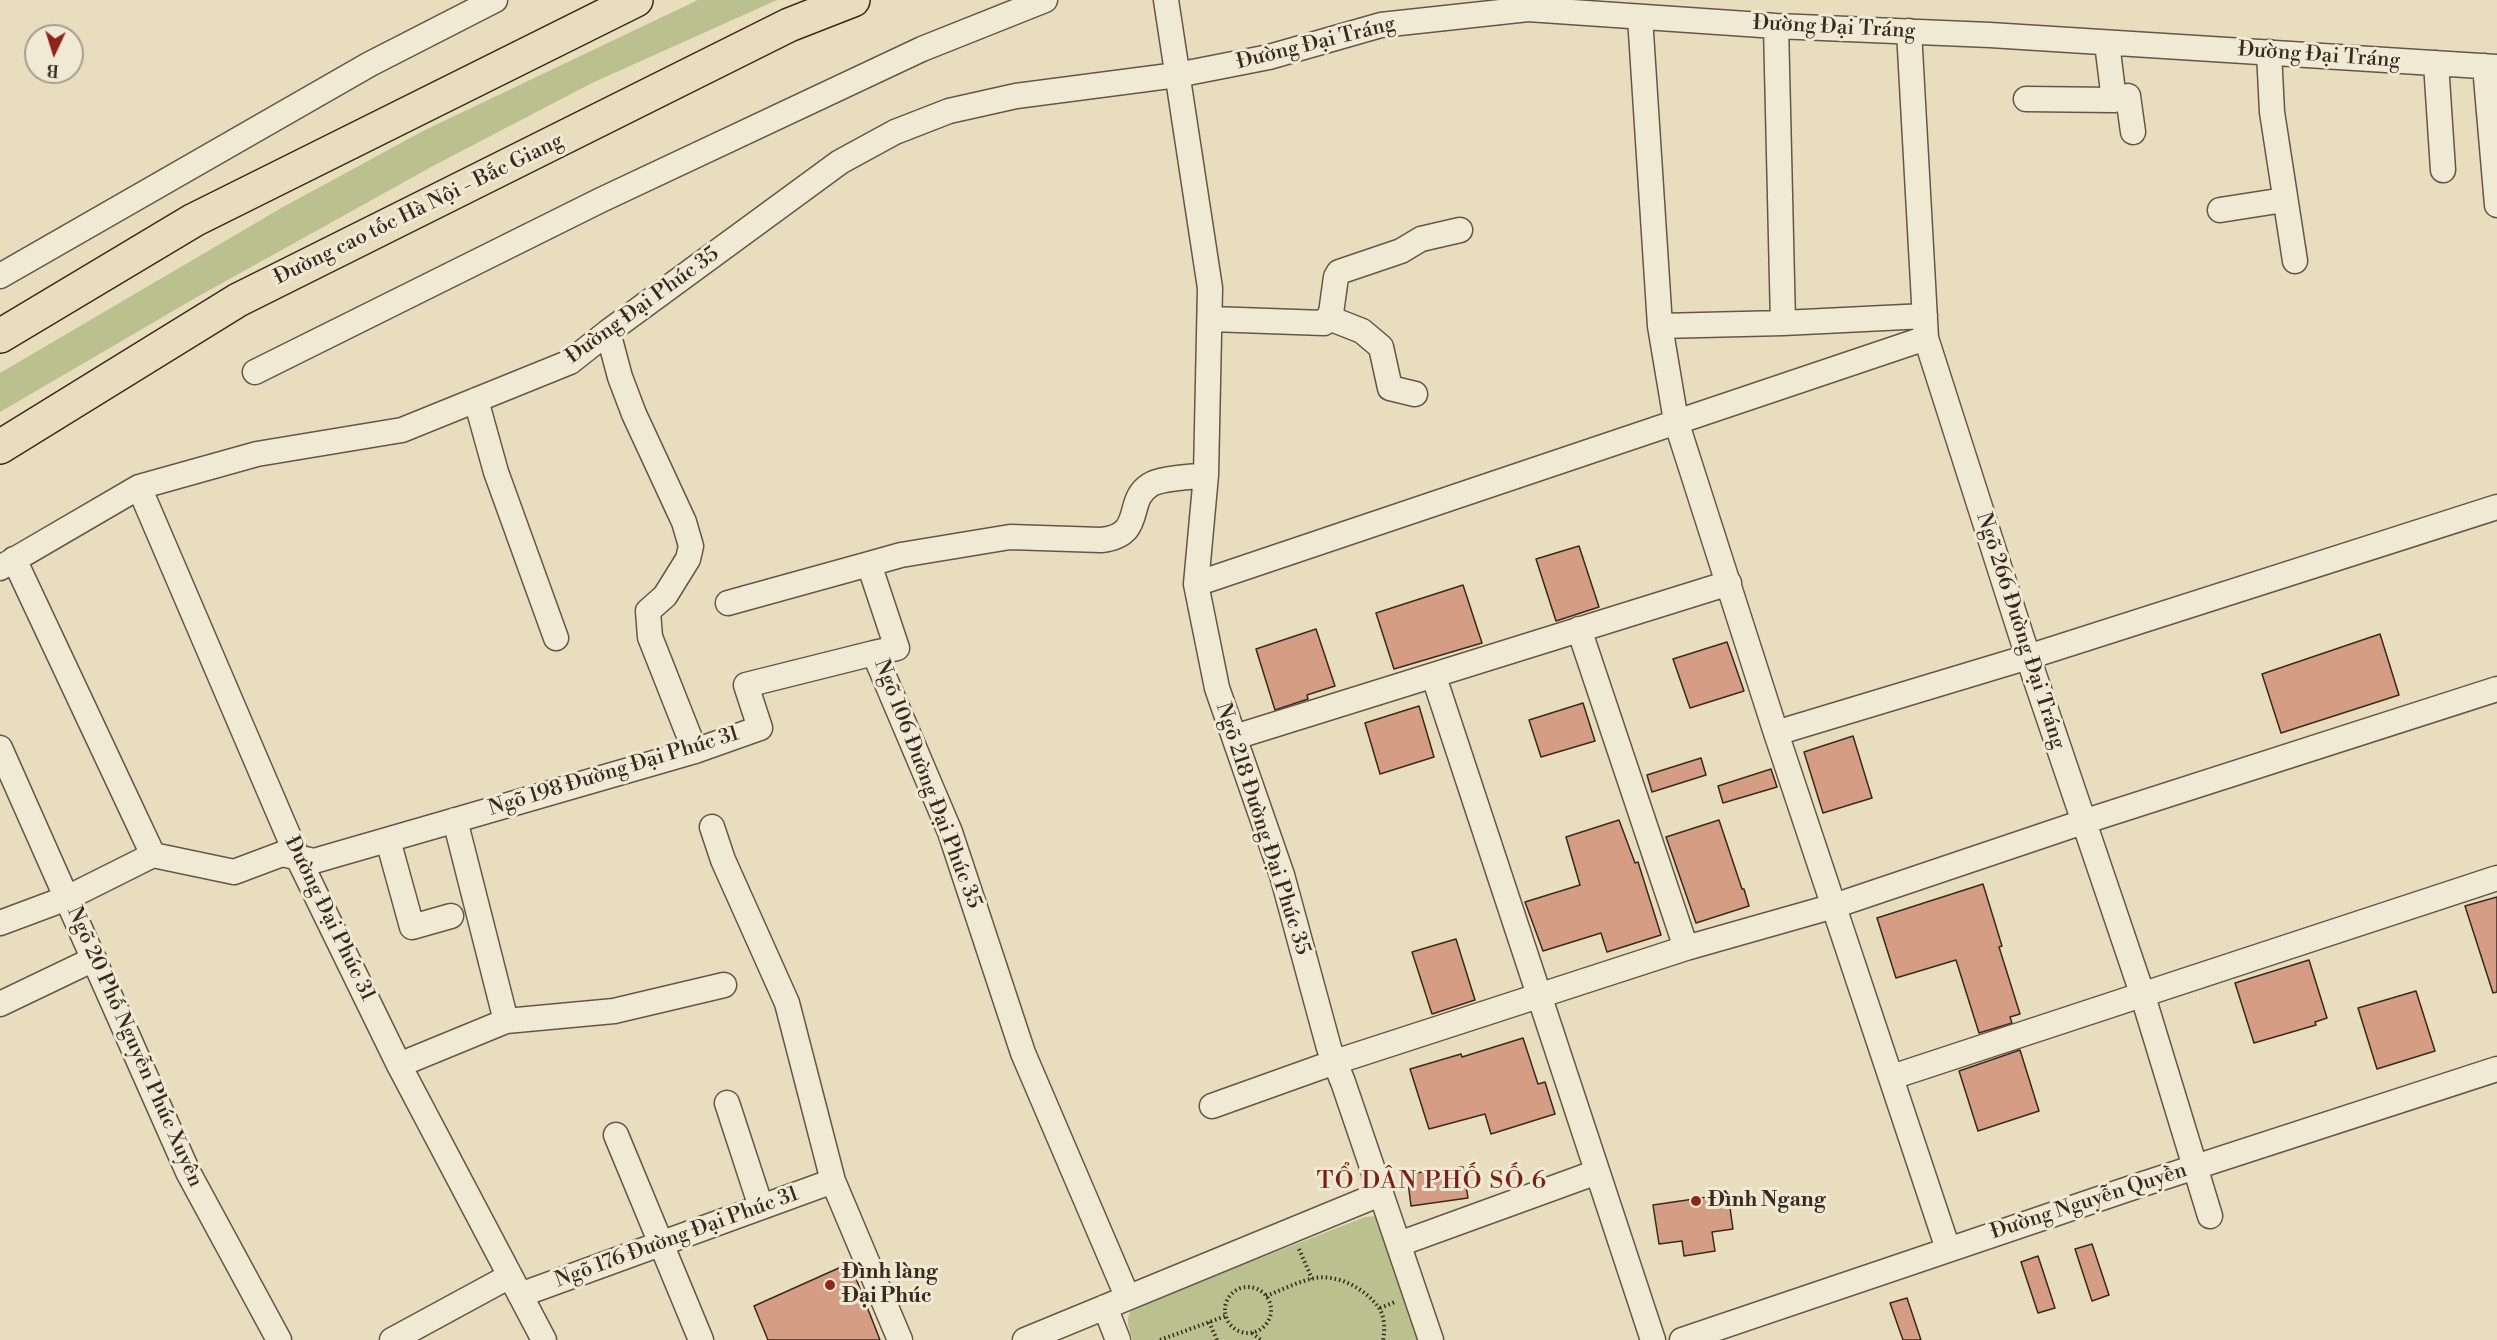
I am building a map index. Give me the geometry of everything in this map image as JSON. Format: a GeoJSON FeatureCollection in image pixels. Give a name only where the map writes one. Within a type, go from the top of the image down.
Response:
{"type":"FeatureCollection","features":[{"type":"Feature","properties":{"kind":"highway"},"geometry":{"type":"LineString","coordinates":[[0,336],[194,220],[636,0]]}},
{"type":"Feature","properties":{"kind":"highway","name":"Đường cao tốc Hà Nội - Bắc Giang"},"geometry":{"type":"LineString","coordinates":[[0,447],[238,300],[789,25],[853,0]]}},
{"type":"Feature","properties":{"kind":"street"},"geometry":{"type":"LineString","coordinates":[[0,276],[370,63],[495,0]]}},
{"type":"Feature","properties":{"kind":"street"},"geometry":{"type":"LineString","coordinates":[[255,372],[622,190],[922,49],[1045,0]]}},
{"type":"Feature","properties":{"kind":"street","name":"Ngõ 218 Đường Đại Phúc 35"},"geometry":{"type":"LineString","coordinates":[[1166,0],[1210,288],[1206,476],[1196,584],[1216,688],[1282,875],[1329,1048],[1431,1340]]}},
{"type":"Feature","properties":{"kind":"street","name":"Đường Đại Tráng"},"geometry":{"type":"LineString","coordinates":[[1178,75],[1269,57],[1381,25],[1528,9],[1776,26],[1909,31],[2491,66]]}},
{"type":"Feature","properties":{"kind":"street"},"geometry":{"type":"LineString","coordinates":[[1640,17],[1660,326],[1676,421],[1776,733],[1948,1249]]}},
{"type":"Feature","properties":{"kind":"street"},"geometry":{"type":"LineString","coordinates":[[1776,26],[1783,323]]}},
{"type":"Feature","properties":{"kind":"street","name":"Ngõ 266 Đường Đại Tráng"},"geometry":{"type":"LineString","coordinates":[[1909,31],[1926,327],[2028,657],[2142,993],[2210,1216]]}},
{"type":"Feature","properties":{"kind":"street"},"geometry":{"type":"LineString","coordinates":[[2108,43],[2114,100]]}},
{"type":"Feature","properties":{"kind":"street"},"geometry":{"type":"LineString","coordinates":[[2269,52],[2272,112],[2295,261]]}},
{"type":"Feature","properties":{"kind":"street"},"geometry":{"type":"LineString","coordinates":[[2436,63],[2443,170]]}},
{"type":"Feature","properties":{"kind":"street"},"geometry":{"type":"LineString","coordinates":[[2491,66],[2497,205]]}},
{"type":"Feature","properties":{"kind":"street","name":"Đường Đại Phúc 35"},"geometry":{"type":"LineString","coordinates":[[7,563],[139,487],[257,454],[402,430],[570,362],[840,162],[895,132],[949,111],[1016,96],[1178,75]]}},
{"type":"Feature","properties":{"kind":"street"},"geometry":{"type":"LineString","coordinates":[[2026,99],[2114,100],[2128,96],[2133,132]]}},
{"type":"Feature","properties":{"kind":"street"},"geometry":{"type":"LineString","coordinates":[[2220,210],[2284,200]]}},
{"type":"Feature","properties":{"kind":"street"},"geometry":{"type":"LineString","coordinates":[[1211,319],[1319,324],[1329,318],[1336,277],[1339,272],[1401,251],[1421,239],[1460,230]]}},
{"type":"Feature","properties":{"kind":"street"},"geometry":{"type":"LineString","coordinates":[[1329,318],[1362,331],[1382,347],[1390,388],[1414,394]]}},
{"type":"Feature","properties":{"kind":"street"},"geometry":{"type":"LineString","coordinates":[[1660,326],[1783,323],[1926,327]]}},
{"type":"Feature","properties":{"kind":"street"},"geometry":{"type":"LineString","coordinates":[[1196,584],[1676,421],[1926,327]]}},
{"type":"Feature","properties":{"kind":"street"},"geometry":{"type":"LineString","coordinates":[[608,332],[620,377],[634,414],[684,522],[691,546],[688,559],[664,596],[648,611],[650,637],[695,751]]}},
{"type":"Feature","properties":{"kind":"street"},"geometry":{"type":"LineString","coordinates":[[476,400],[496,472],[556,638]]}},
{"type":"Feature","properties":{"kind":"street"},"geometry":{"type":"LineString","coordinates":[[728,603],[901,555],[1010,537],[1116,539],[1128,527],[1143,492],[1151,484],[1206,476]]}},
{"type":"Feature","properties":{"kind":"street","name":"Đường Đại Phúc 31"},"geometry":{"type":"LineString","coordinates":[[139,487],[298,858],[399,1065],[544,1340]]}},
{"type":"Feature","properties":{"kind":"street"},"geometry":{"type":"LineString","coordinates":[[1776,733],[2028,657],[2497,507]]}},
{"type":"Feature","properties":{"kind":"street"},"geometry":{"type":"LineString","coordinates":[[0,922],[67,898],[153,855],[7,563]]}},
{"type":"Feature","properties":{"kind":"street","name":"Ngõ 106 Đường Đại Phúc 35"},"geometry":{"type":"LineString","coordinates":[[869,564],[897,648],[874,653],[950,832],[1023,1053],[1127,1296]]}},
{"type":"Feature","properties":{"kind":"street"},"geometry":{"type":"LineString","coordinates":[[1235,737],[1434,677],[1729,583]]}},
{"type":"Feature","properties":{"kind":"street"},"geometry":{"type":"LineString","coordinates":[[1579,629],[1686,948]]}},
{"type":"Feature","properties":{"kind":"street","name":"Ngõ 198 Đường Đại Phúc 31"},"geometry":{"type":"LineString","coordinates":[[153,855],[234,872],[282,854],[314,861],[695,751],[760,728],[746,685],[874,653]]}},
{"type":"Feature","properties":{"kind":"street"},"geometry":{"type":"LineString","coordinates":[[1434,677],[1653,1340]]}},
{"type":"Feature","properties":{"kind":"street"},"geometry":{"type":"LineString","coordinates":[[1212,1106],[1335,1062],[1539,998],[1686,948],[1834,906],[2083,822],[2497,689]]}},
{"type":"Feature","properties":{"kind":"street","name":"Ngõ 20 Phố Nguyễn Phúc Xuyên"},"geometry":{"type":"LineString","coordinates":[[0,748],[188,1172],[279,1340]]}},
{"type":"Feature","properties":{"kind":"street"},"geometry":{"type":"LineString","coordinates":[[455,820],[506,1021]]}},
{"type":"Feature","properties":{"kind":"street"},"geometry":{"type":"LineString","coordinates":[[712,827],[736,891],[787,1003],[833,1181],[900,1340]]}},
{"type":"Feature","properties":{"kind":"street"},"geometry":{"type":"LineString","coordinates":[[388,840],[412,927],[451,916]]}},
{"type":"Feature","properties":{"kind":"street"},"geometry":{"type":"LineString","coordinates":[[1892,1077],[2497,878]]}},
{"type":"Feature","properties":{"kind":"street"},"geometry":{"type":"LineString","coordinates":[[0,1004],[94,959]]}},
{"type":"Feature","properties":{"kind":"street"},"geometry":{"type":"LineString","coordinates":[[399,1065],[506,1021],[614,1011],[724,985]]}},
{"type":"Feature","properties":{"kind":"street","name":"Đường Nguyễn Quyền"},"geometry":{"type":"LineString","coordinates":[[1682,1340],[1948,1249],[2497,1069]]}},
{"type":"Feature","properties":{"kind":"street"},"geometry":{"type":"LineString","coordinates":[[727,1103],[761,1207]]}},
{"type":"Feature","properties":{"kind":"street"},"geometry":{"type":"LineString","coordinates":[[616,1135],[701,1340]]}},
{"type":"Feature","properties":{"kind":"street"},"geometry":{"type":"LineString","coordinates":[[1399,1244],[1597,1172]]}},
{"type":"Feature","properties":{"kind":"street","name":"Ngõ 176 Đường Đại Phúc 31"},"geometry":{"type":"LineString","coordinates":[[392,1340],[515,1285],[661,1244],[833,1181]]}},
{"type":"Feature","properties":{"kind":"street"},"geometry":{"type":"LineString","coordinates":[[1025,1340],[1127,1296],[1380,1194]]}},
{"type":"Feature","properties":{"kind":"street"},"geometry":{"type":"LineString","coordinates":[[1105,1307],[1118,1340]]}},
{"type":"Feature","properties":{"kind":"path"},"geometry":{"type":"LineString","coordinates":[[1297,1243],[1312,1279]]}},
{"type":"Feature","properties":{"kind":"path"},"geometry":{"type":"LineString","coordinates":[[1266,1296],[1312,1279],[1339,1280],[1355,1285],[1381,1312],[1384,1328],[1383,1340]]}},
{"type":"Feature","properties":{"kind":"path"},"geometry":{"type":"LineString","coordinates":[[1251,1332],[1264,1326],[1270,1317],[1271,1305],[1266,1296],[1253,1287],[1237,1290],[1226,1302],[1226,1316],[1228,1322],[1237,1330],[1251,1332],[1261,1340]]}},
{"type":"Feature","properties":{"kind":"path"},"geometry":{"type":"LineString","coordinates":[[1160,1340],[1226,1316]]}},
{"type":"Feature","properties":{"kind":"path"},"geometry":{"type":"LineString","coordinates":[[1209,1322],[1217,1340]]}},
{"type":"Feature","properties":{"kind":"green space"},"geometry":{"type":"Polygon","coordinates":[[[698,0],[777,0],[592,83],[433,166],[197,297],[0,412],[0,373],[283,207],[425,130],[698,0]]]}},
{"type":"Feature","properties":{"kind":"green space"},"geometry":{"type":"Polygon","coordinates":[[[1376,1216],[1421,1340],[1133,1340],[1128,1318],[1135,1307],[1365,1217],[1376,1216]]]}},
{"type":"Feature","properties":{"kind":"building"},"geometry":{"type":"Polygon","coordinates":[[[1579,546],[1599,607],[1556,621],[1536,559],[1579,546]]]}},
{"type":"Feature","properties":{"kind":"building"},"geometry":{"type":"Polygon","coordinates":[[[1463,585],[1482,643],[1394,669],[1376,613],[1463,585]]]}},
{"type":"Feature","properties":{"kind":"building"},"geometry":{"type":"Polygon","coordinates":[[[1316,629],[1335,686],[1307,695],[1308,699],[1275,710],[1256,649],[1316,629]]]}},
{"type":"Feature","properties":{"kind":"building"},"geometry":{"type":"Polygon","coordinates":[[[2380,634],[2399,695],[2281,733],[2262,674],[2380,634]]]}},
{"type":"Feature","properties":{"kind":"building"},"geometry":{"type":"Polygon","coordinates":[[[1727,642],[1744,691],[1690,708],[1673,659],[1727,642]]]}},
{"type":"Feature","properties":{"kind":"building"},"geometry":{"type":"Polygon","coordinates":[[[1583,703],[1595,741],[1541,757],[1529,720],[1583,703]]]}},
{"type":"Feature","properties":{"kind":"building"},"geometry":{"type":"Polygon","coordinates":[[[1419,706],[1434,757],[1380,774],[1365,723],[1419,706]]]}},
{"type":"Feature","properties":{"kind":"building"},"geometry":{"type":"Polygon","coordinates":[[[1853,736],[1872,798],[1823,813],[1804,752],[1853,736]]]}},
{"type":"Feature","properties":{"kind":"building"},"geometry":{"type":"Polygon","coordinates":[[[1701,758],[1706,775],[1652,792],[1647,775],[1701,758]]]}},
{"type":"Feature","properties":{"kind":"building"},"geometry":{"type":"Polygon","coordinates":[[[1771,769],[1777,787],[1723,803],[1718,786],[1771,769]]]}},
{"type":"Feature","properties":{"kind":"building"},"geometry":{"type":"Polygon","coordinates":[[[1619,820],[1635,863],[1638,862],[1661,935],[1607,952],[1601,933],[1543,951],[1525,902],[1580,885],[1566,837],[1619,820]]]}},
{"type":"Feature","properties":{"kind":"building"},"geometry":{"type":"Polygon","coordinates":[[[1719,820],[1749,906],[1696,923],[1666,837],[1719,820]]]}},
{"type":"Feature","properties":{"kind":"building"},"geometry":{"type":"Polygon","coordinates":[[[1983,884],[2002,946],[1999,947],[2020,1014],[2010,1017],[2012,1023],[1979,1033],[1956,960],[1896,978],[1877,918],[1983,884]]]}},
{"type":"Feature","properties":{"kind":"building"},"geometry":{"type":"Polygon","coordinates":[[[2497,897],[2497,992],[2493,993],[2465,906],[2497,897]]]}},
{"type":"Feature","properties":{"kind":"building"},"geometry":{"type":"Polygon","coordinates":[[[1456,939],[1475,1000],[1432,1014],[1412,952],[1456,939]]]}},
{"type":"Feature","properties":{"kind":"building"},"geometry":{"type":"Polygon","coordinates":[[[2309,960],[2327,1018],[2315,1022],[2316,1025],[2254,1043],[2235,983],[2309,960]]]}},
{"type":"Feature","properties":{"kind":"building"},"geometry":{"type":"Polygon","coordinates":[[[2416,991],[2435,1051],[2377,1069],[2358,1008],[2416,991]]]}},
{"type":"Feature","properties":{"kind":"building"},"geometry":{"type":"Polygon","coordinates":[[[1523,1038],[1538,1084],[1545,1082],[1555,1114],[1491,1134],[1485,1114],[1429,1129],[1410,1069],[1461,1054],[1462,1057],[1523,1038]]]}},
{"type":"Feature","properties":{"kind":"building"},"geometry":{"type":"Polygon","coordinates":[[[2020,1050],[2039,1111],[1978,1131],[1959,1071],[2020,1050]]]}},
{"type":"Feature","properties":{"kind":"building"},"geometry":{"type":"Polygon","coordinates":[[[1463,1167],[1468,1198],[1411,1206],[1407,1174],[1463,1167]]]}},
{"type":"Feature","properties":{"kind":"building"},"geometry":{"type":"Polygon","coordinates":[[[1728,1194],[1733,1229],[1712,1232],[1715,1251],[1684,1256],[1682,1241],[1659,1244],[1653,1205],[1728,1194]]]}},
{"type":"Feature","properties":{"kind":"building"},"geometry":{"type":"Polygon","coordinates":[[[2092,1244],[2109,1295],[2092,1301],[2075,1249],[2092,1244]]]}},
{"type":"Feature","properties":{"kind":"building"},"geometry":{"type":"Polygon","coordinates":[[[2038,1256],[2055,1308],[2038,1313],[2021,1262],[2038,1256]]]}},
{"type":"Feature","properties":{"kind":"building","name":"Đình làng Đại Phúc"},"geometry":{"type":"Polygon","coordinates":[[[850,1263],[880,1340],[768,1340],[754,1306],[850,1263]]]}},
{"type":"Feature","properties":{"kind":"building"},"geometry":{"type":"Polygon","coordinates":[[[1907,1298],[1921,1340],[1903,1340],[1890,1303],[1907,1298]]]}},
{"type":"Feature","properties":{"kind":"place","name":"Đình Ngang"},"geometry":{"type":"Point","coordinates":[1696,1201]}},
{"type":"Feature","properties":{"kind":"place","name":"Đình làng Đại Phúc"},"geometry":{"type":"Point","coordinates":[830,1285]}},
{"type":"Feature","properties":{"kind":"district","name":"TỔ DÂN PHỐ SỐ 6"},"geometry":{"type":"Point","coordinates":[1432,1182]}}]}
